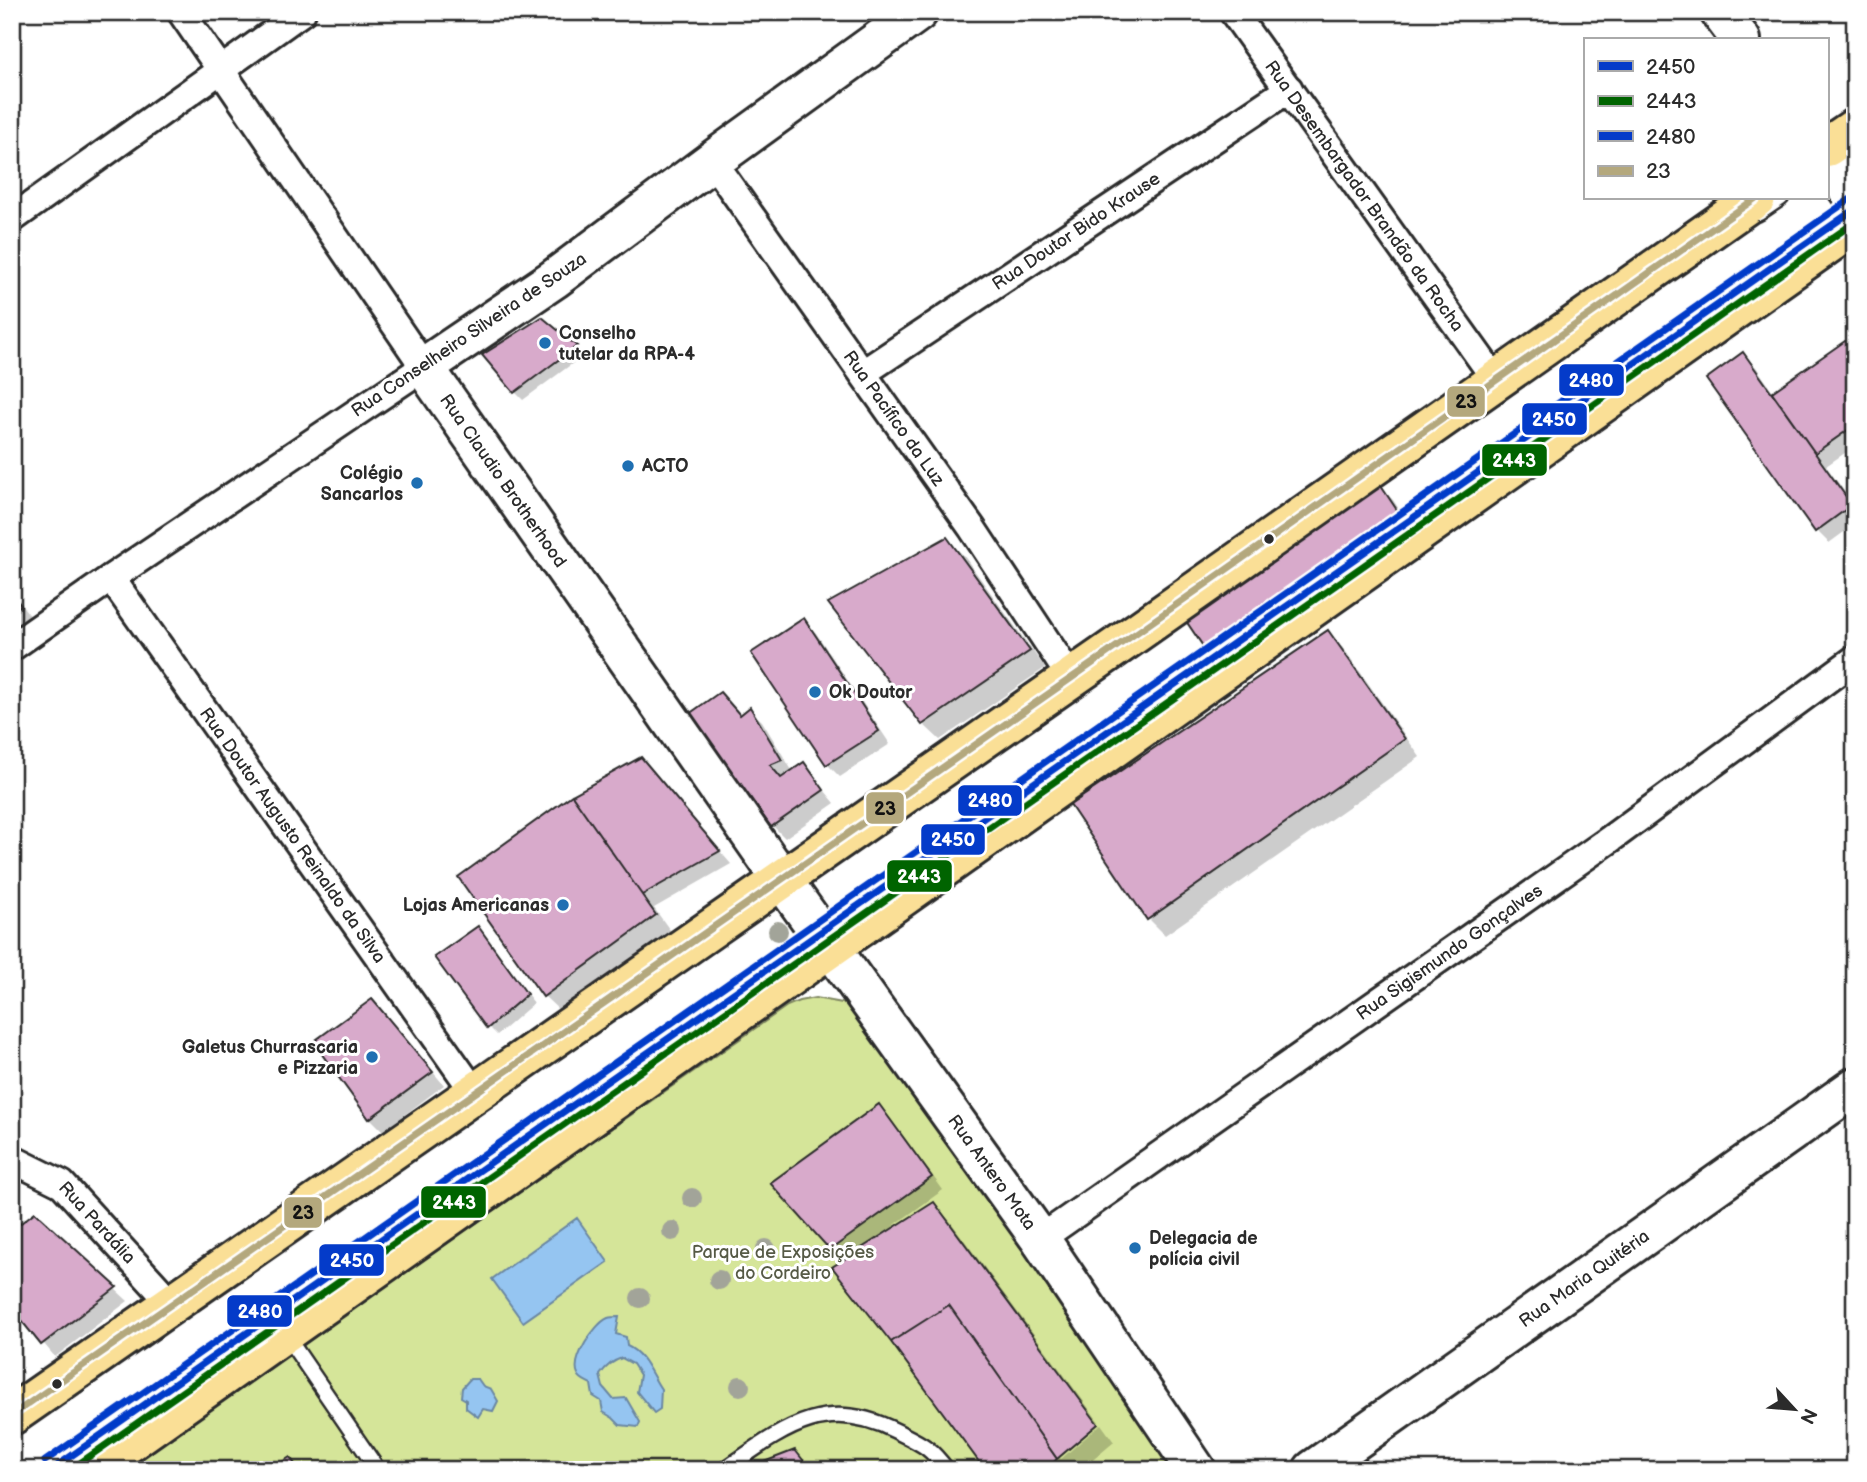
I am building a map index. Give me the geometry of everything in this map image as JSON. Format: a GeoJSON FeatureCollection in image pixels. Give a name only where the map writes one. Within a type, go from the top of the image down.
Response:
{"type":"FeatureCollection","features":[{"type":"Feature","properties":{"kind":"main road"},"geometry":{"type":"LineString","coordinates":[[12,1415],[475,1093],[785,885],[1071,678],[1753,200]]}},
{"type":"Feature","properties":{"kind":"main road"},"geometry":{"type":"LineString","coordinates":[[90,1470],[284,1333],[825,940],[1855,225]]}},
{"type":"Feature","properties":{"kind":"street","name":"Rua Claudio Brotherhood"},"geometry":{"type":"LineString","coordinates":[[181,12],[424,367],[785,885]]}},
{"type":"Feature","properties":{"kind":"street"},"geometry":{"type":"LineString","coordinates":[[12,219],[302,12]]}},
{"type":"Feature","properties":{"kind":"street","name":"Rua Conselheiro Silveira de Souza"},"geometry":{"type":"LineString","coordinates":[[12,647],[554,279],[918,12]]}},
{"type":"Feature","properties":{"kind":"street","name":"Rua Desembargador Brandão da Rocha"},"geometry":{"type":"LineString","coordinates":[[1233,12],[1496,380]]}},
{"type":"Feature","properties":{"kind":"street"},"geometry":{"type":"LineString","coordinates":[[1720,12],[1740,38]]}},
{"type":"Feature","properties":{"kind":"street","name":"Rua Doutor Bido Krause"},"geometry":{"type":"LineString","coordinates":[[863,373],[1289,89]]}},
{"type":"Feature","properties":{"kind":"street"},"geometry":{"type":"LineString","coordinates":[[1834,154],[1855,199]]}},
{"type":"Feature","properties":{"kind":"street","name":"Rua Pacífico da Luz"},"geometry":{"type":"LineString","coordinates":[[712,161],[972,528],[1071,678]]}},
{"type":"Feature","properties":{"kind":"street","name":"Rua Doutor Augusto Reinaldo da Silva"},"geometry":{"type":"LineString","coordinates":[[111,578],[475,1093]]}},
{"type":"Feature","properties":{"kind":"street","name":"Rua Sigismundo Gonçalves"},"geometry":{"type":"LineString","coordinates":[[1040,1239],[1609,840],[1855,659]]}},
{"type":"Feature","properties":{"kind":"street","name":"Rua Antero Mota"},"geometry":{"type":"LineString","coordinates":[[785,885],[1040,1239],[1196,1470]]}},
{"type":"Feature","properties":{"kind":"street","name":"Rua Maria Quitéria"},"geometry":{"type":"LineString","coordinates":[[1313,1470],[1855,1087]]}},
{"type":"Feature","properties":{"kind":"street","name":"Rua Pardália"},"geometry":{"type":"LineString","coordinates":[[12,1159],[62,1184],[171,1303]]}},
{"type":"Feature","properties":{"kind":"lane"},"geometry":{"type":"LineString","coordinates":[[595,1027],[785,885],[1778,200]]}},
{"type":"Feature","properties":{"kind":"lane"},"geometry":{"type":"LineString","coordinates":[[51,1470],[825,940],[1855,209]]}},
{"type":"Feature","properties":{"kind":"lane"},"geometry":{"type":"LineString","coordinates":[[284,1333],[378,1470]]}},
{"type":"Feature","properties":{"kind":"lane"},"geometry":{"type":"LineString","coordinates":[[724,1470],[783,1430],[806,1420],[845,1415],[882,1424],[933,1450],[947,1470]]}},
{"type":"Feature","properties":{"kind":"green space","name":"Parque de Exposições do Cordeiro"},"geometry":{"type":"Polygon","coordinates":[[[815,998],[853,1005],[1185,1470],[122,1470],[787,1006],[815,998]]]}},
{"type":"Feature","properties":{"kind":"water"},"geometry":{"type":"Polygon","coordinates":[[[577,1218],[608,1262],[523,1322],[492,1279],[577,1218]]]}},
{"type":"Feature","properties":{"kind":"water"},"geometry":{"type":"Polygon","coordinates":[[[619,1317],[616,1334],[626,1337],[627,1346],[643,1359],[661,1389],[660,1409],[654,1413],[637,1392],[640,1375],[633,1364],[622,1358],[610,1364],[600,1375],[603,1387],[613,1399],[626,1398],[640,1422],[638,1427],[620,1425],[603,1412],[601,1401],[593,1396],[591,1384],[578,1374],[581,1352],[596,1327],[608,1318],[619,1317]]]}},
{"type":"Feature","properties":{"kind":"water"},"geometry":{"type":"Polygon","coordinates":[[[470,1379],[478,1379],[483,1386],[491,1389],[498,1401],[493,1411],[483,1409],[478,1417],[466,1408],[466,1400],[461,1397],[462,1388],[470,1379]]]}},
{"type":"Feature","properties":{"kind":"building"},"geometry":{"type":"Polygon","coordinates":[[[542,317],[577,346],[514,393],[482,355],[542,317]]]}},
{"type":"Feature","properties":{"kind":"building"},"geometry":{"type":"Polygon","coordinates":[[[1845,341],[1855,343],[1855,425],[1815,453],[1772,392],[1845,341]]]}},
{"type":"Feature","properties":{"kind":"building"},"geometry":{"type":"Polygon","coordinates":[[[1743,352],[1852,505],[1815,532],[1706,379],[1743,352]]]}},
{"type":"Feature","properties":{"kind":"building"},"geometry":{"type":"Polygon","coordinates":[[[1381,486],[1403,519],[1207,652],[1184,618],[1381,486]]]}},
{"type":"Feature","properties":{"kind":"building"},"geometry":{"type":"Polygon","coordinates":[[[947,537],[1030,651],[922,725],[828,603],[947,537]]]}},
{"type":"Feature","properties":{"kind":"building"},"geometry":{"type":"Polygon","coordinates":[[[12,594],[21,605],[12,612],[12,594]]]}},
{"type":"Feature","properties":{"kind":"building","name":"Ok Doutor"},"geometry":{"type":"Polygon","coordinates":[[[804,618],[879,731],[826,765],[751,653],[804,618]]]}},
{"type":"Feature","properties":{"kind":"building"},"geometry":{"type":"Polygon","coordinates":[[[1328,630],[1405,739],[1147,920],[1070,805],[1328,630]]]}},
{"type":"Feature","properties":{"kind":"building"},"geometry":{"type":"Polygon","coordinates":[[[720,692],[740,715],[750,707],[782,760],[770,765],[781,778],[804,762],[824,790],[771,827],[689,714],[720,692]]]}},
{"type":"Feature","properties":{"kind":"building"},"geometry":{"type":"Polygon","coordinates":[[[641,757],[720,851],[642,895],[572,795],[641,757]]]}},
{"type":"Feature","properties":{"kind":"building","name":"Lojas Americanas"},"geometry":{"type":"Polygon","coordinates":[[[572,795],[656,915],[543,997],[458,877],[572,795]]]}},
{"type":"Feature","properties":{"kind":"building"},"geometry":{"type":"Polygon","coordinates":[[[478,926],[527,994],[487,1029],[434,957],[478,926]]]}},
{"type":"Feature","properties":{"kind":"building","name":"Galetus Churrascaria e Pizzaria"},"geometry":{"type":"Polygon","coordinates":[[[372,999],[433,1072],[369,1119],[313,1042],[372,999]]]}},
{"type":"Feature","properties":{"kind":"building"},"geometry":{"type":"Polygon","coordinates":[[[879,1104],[932,1177],[830,1250],[770,1183],[879,1104]]]}},
{"type":"Feature","properties":{"kind":"building"},"geometry":{"type":"Polygon","coordinates":[[[934,1202],[1098,1424],[1057,1459],[949,1305],[891,1342],[832,1267],[934,1202]]]}},
{"type":"Feature","properties":{"kind":"building"},"geometry":{"type":"Polygon","coordinates":[[[35,1212],[117,1287],[41,1345],[12,1309],[12,1230],[35,1212]]]}},
{"type":"Feature","properties":{"kind":"building"},"geometry":{"type":"Polygon","coordinates":[[[949,1305],[1057,1459],[1046,1470],[985,1470],[891,1342],[949,1305]]]}},
{"type":"Feature","properties":{"kind":"building"},"geometry":{"type":"Polygon","coordinates":[[[795,1450],[811,1470],[753,1470],[764,1462],[795,1450]]]}},
{"type":"Feature","properties":{"kind":"building"},"geometry":{"type":"Polygon","coordinates":[[[290,1457],[299,1470],[269,1470],[290,1457]]]}},
{"type":"Feature","properties":{"kind":"transit line","name":"23"},"geometry":{"type":"LineString","coordinates":[[12,1415],[1753,200]]}},
{"type":"Feature","properties":{"kind":"transit line","name":"2480"},"geometry":{"type":"LineString","coordinates":[[45,1461],[1849,200]]}},
{"type":"Feature","properties":{"kind":"transit line","name":"2450"},"geometry":{"type":"LineString","coordinates":[[51,1470],[1855,209]]}},
{"type":"Feature","properties":{"kind":"transit line","name":"2443"},"geometry":{"type":"LineString","coordinates":[[70,1470],[1855,222]]}},
{"type":"Feature","properties":{"kind":"place","name":"Conselho tutelar da RPA-4"},"geometry":{"type":"Point","coordinates":[545,343]}},
{"type":"Feature","properties":{"kind":"place","name":"ACTO"},"geometry":{"type":"Point","coordinates":[628,466]}},
{"type":"Feature","properties":{"kind":"place","name":"Colégio Sancarlos"},"geometry":{"type":"Point","coordinates":[417,483]}},
{"type":"Feature","properties":{"kind":"place","name":"Ok Doutor"},"geometry":{"type":"Point","coordinates":[815,692]}},
{"type":"Feature","properties":{"kind":"place","name":"Lojas Americanas"},"geometry":{"type":"Point","coordinates":[563,905]}},
{"type":"Feature","properties":{"kind":"place","name":"Galetus Churrascaria e Pizzaria"},"geometry":{"type":"Point","coordinates":[372,1057]}},
{"type":"Feature","properties":{"kind":"place","name":"Delegacia de polícia civil"},"geometry":{"type":"Point","coordinates":[1135,1248]}}]}
